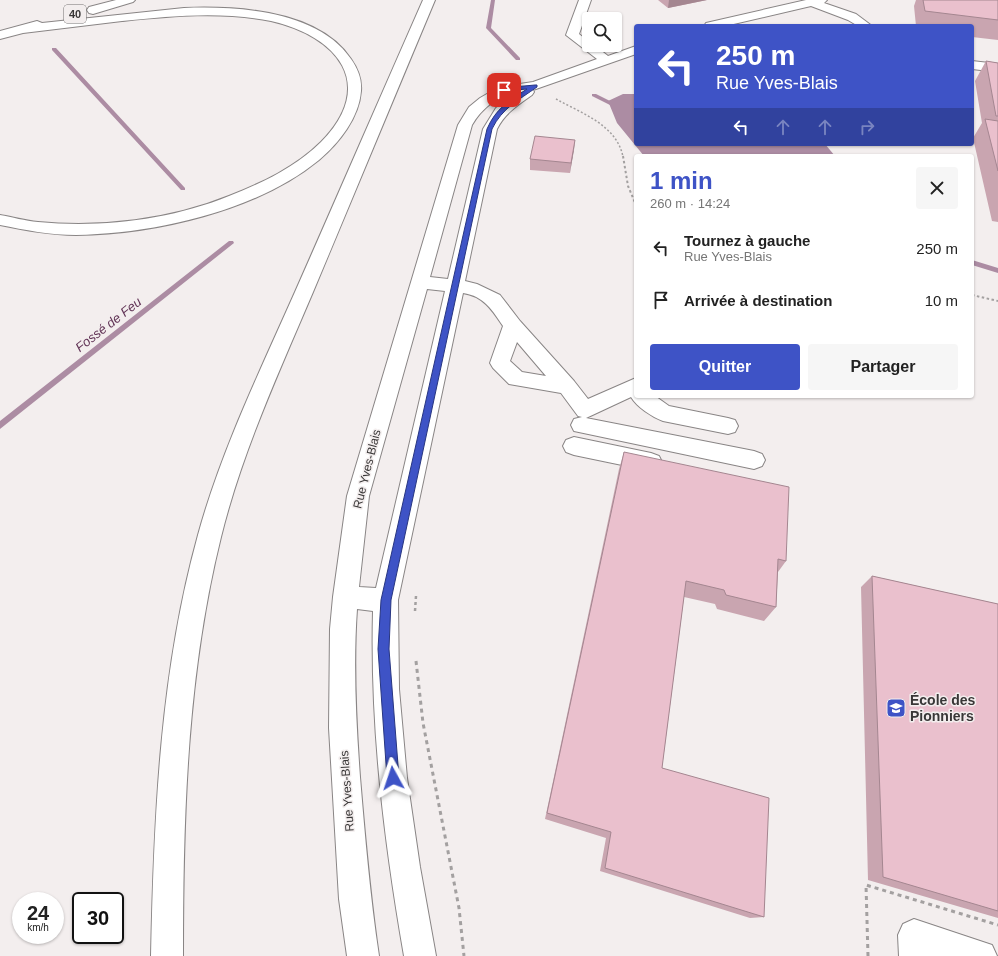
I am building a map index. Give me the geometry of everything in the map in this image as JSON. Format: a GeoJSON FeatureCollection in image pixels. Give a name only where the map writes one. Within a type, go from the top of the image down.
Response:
{"type":"FeatureCollection","features":[{"type":"Feature","properties":{"kind":"main road","name":"40"},"geometry":{"type":"LineString","coordinates":[[0,35],[128,0]]}},
{"type":"Feature","properties":{"kind":"main road"},"geometry":{"type":"LineString","coordinates":[[167,956],[170,834],[178,712],[192,614],[201,569],[213,525],[228,475],[250,417],[430,0]]}},
{"type":"Feature","properties":{"kind":"main road"},"geometry":{"type":"LineString","coordinates":[[585,0],[572,35],[606,60]]}},
{"type":"Feature","properties":{"kind":"main road"},"geometry":{"type":"LineString","coordinates":[[816,1],[829,21]]}},
{"type":"Feature","properties":{"kind":"main road"},"geometry":{"type":"LineString","coordinates":[[718,24],[816,1],[852,17],[863,24]]}},
{"type":"Feature","properties":{"kind":"main road"},"geometry":{"type":"LineString","coordinates":[[0,220],[24,225],[59,229],[111,228],[163,221],[229,202],[257,191],[282,178],[318,153],[334,137],[344,123],[351,109],[354,95],[354,81],[350,68],[335,48],[321,38],[299,26],[261,16],[227,12],[178,11],[22,28]]}},
{"type":"Feature","properties":{"kind":"main road","name":"Rue Yves-Blais"},"geometry":{"type":"LineString","coordinates":[[363,956],[355,899],[343,728],[343,629],[345,597],[358,496],[465,126],[474,110],[485,101],[504,90],[535,86],[634,51]]}},
{"type":"Feature","properties":{"kind":"main road"},"geometry":{"type":"LineString","coordinates":[[974,54],[998,57]]}},
{"type":"Feature","properties":{"kind":"main road"},"geometry":{"type":"LineString","coordinates":[[974,65],[998,68]]}},
{"type":"Feature","properties":{"kind":"main road","name":"Rue Yves-Blais"},"geometry":{"type":"LineString","coordinates":[[420,956],[401,841],[393,778],[384,656],[386,600],[490,129],[495,117],[504,108],[535,86]]}},
{"type":"Feature","properties":{"kind":"main road"},"geometry":{"type":"LineString","coordinates":[[420,282],[471,288],[494,299],[513,326],[567,386],[585,410],[634,392]]}},
{"type":"Feature","properties":{"kind":"main road"},"geometry":{"type":"LineString","coordinates":[[513,326],[500,362],[516,379],[567,386]]}},
{"type":"Feature","properties":{"kind":"main road"},"geometry":{"type":"LineString","coordinates":[[645,398],[663,413],[728,426]]}},
{"type":"Feature","properties":{"kind":"main road"},"geometry":{"type":"LineString","coordinates":[[580,425],[754,460]]}},
{"type":"Feature","properties":{"kind":"main road"},"geometry":{"type":"LineString","coordinates":[[574,446],[672,467]]}},
{"type":"Feature","properties":{"kind":"main road"},"geometry":{"type":"LineString","coordinates":[[345,597],[386,600]]}},
{"type":"Feature","properties":{"kind":"main road"},"geometry":{"type":"LineString","coordinates":[[915,956],[914,935],[981,956]]}},
{"type":"Feature","properties":{"kind":"path"},"geometry":{"type":"LineString","coordinates":[[535,86],[608,129],[617,138],[622,150],[629,192],[634,201]]}},
{"type":"Feature","properties":{"kind":"path"},"geometry":{"type":"LineString","coordinates":[[974,295],[998,301]]}},
{"type":"Feature","properties":{"kind":"path"},"geometry":{"type":"LineString","coordinates":[[415,618],[417,588]]}},
{"type":"Feature","properties":{"kind":"path"},"geometry":{"type":"LineString","coordinates":[[415,654],[422,723],[459,908],[464,956]]}},
{"type":"Feature","properties":{"kind":"shaded area"},"geometry":{"type":"Polygon","coordinates":[[[623,94],[634,94],[634,144],[617,123],[608,101],[623,94]]]}},
{"type":"Feature","properties":{"kind":"shaded area"},"geometry":{"type":"Polygon","coordinates":[[[636,146],[827,146],[833,154],[642,154],[636,146]]]}},
{"type":"Feature","properties":{"kind":"building"},"geometry":{"type":"Polygon","coordinates":[[[923,0],[998,0],[998,20],[925,11],[923,0]]]}},
{"type":"Feature","properties":{"kind":"building"},"geometry":{"type":"Polygon","coordinates":[[[986,61],[998,63],[998,116],[996,116],[986,61]]]}},
{"type":"Feature","properties":{"kind":"building"},"geometry":{"type":"Polygon","coordinates":[[[985,119],[998,121],[998,171],[985,119]]]}},
{"type":"Feature","properties":{"kind":"building"},"geometry":{"type":"Polygon","coordinates":[[[535,136],[575,140],[571,163],[530,159],[535,136]]]}},
{"type":"Feature","properties":{"kind":"building"},"geometry":{"type":"Polygon","coordinates":[[[624,452],[789,487],[786,561],[778,559],[776,607],[726,595],[724,590],[686,581],[662,768],[769,798],[764,917],[605,868],[611,832],[547,813],[624,452]]]}},
{"type":"Feature","properties":{"kind":"building"},"geometry":{"type":"Polygon","coordinates":[[[872,576],[998,604],[998,911],[883,877],[872,576]]]}},
{"type":"Feature","properties":{"kind":"waterway"},"geometry":{"type":"LineString","coordinates":[[493,0],[488,28],[518,59]]}},
{"type":"Feature","properties":{"kind":"waterway","name":"Fossé de Feu"},"geometry":{"type":"LineString","coordinates":[[54,49],[183,189]]}},
{"type":"Feature","properties":{"kind":"waterway"},"geometry":{"type":"LineString","coordinates":[[594,95],[634,115]]}},
{"type":"Feature","properties":{"kind":"waterway","name":"Fossé de Feu"},"geometry":{"type":"LineString","coordinates":[[0,426],[231,243]]}},
{"type":"Feature","properties":{"kind":"waterway"},"geometry":{"type":"LineString","coordinates":[[974,263],[998,271]]}},
{"type":"Feature","properties":{"kind":"place","name":"École des Pionniers"},"geometry":{"type":"Point","coordinates":[896,708]}},
{"type":"Feature","properties":{"kind":"route"},"geometry":{"type":"LineString","coordinates":[[393,778],[386,695],[384,649],[386,600],[490,129],[495,117],[504,108],[535,86],[504,90]]}}]}
